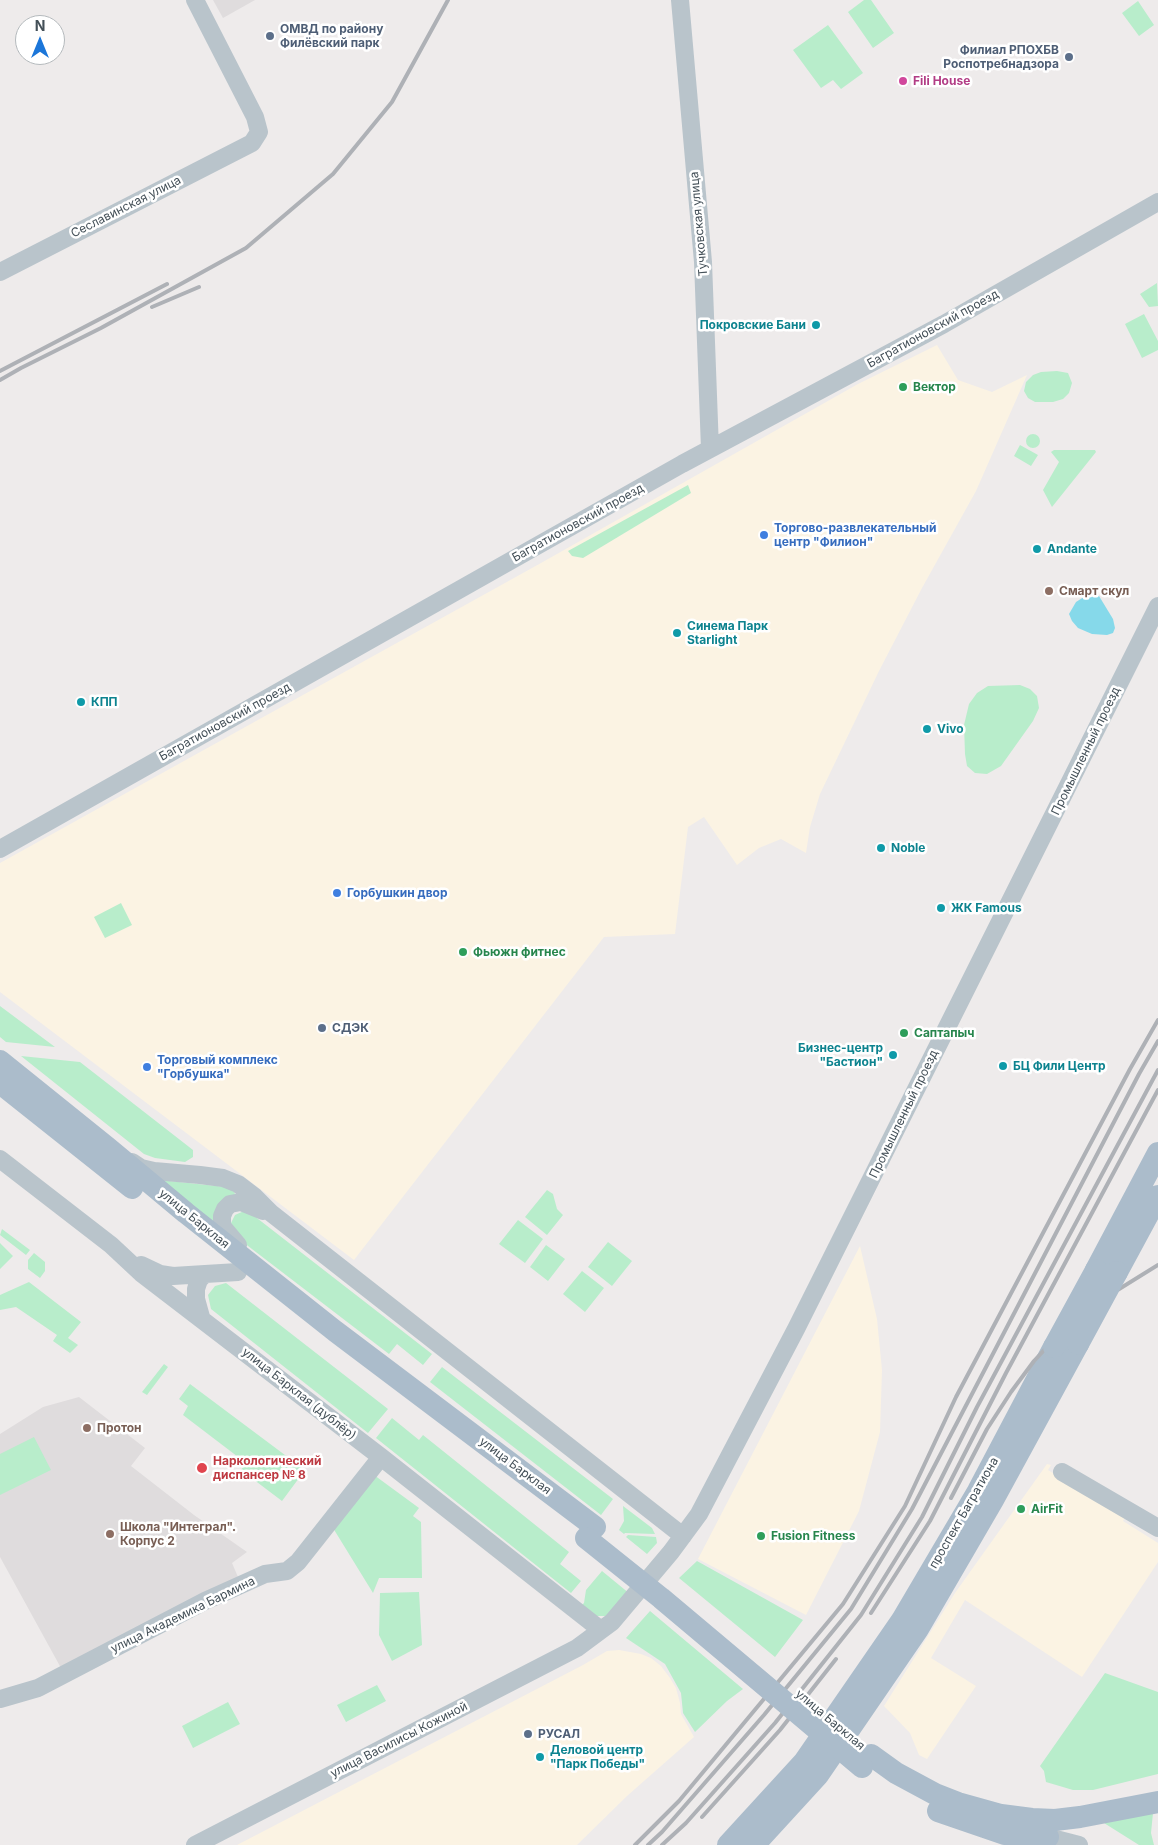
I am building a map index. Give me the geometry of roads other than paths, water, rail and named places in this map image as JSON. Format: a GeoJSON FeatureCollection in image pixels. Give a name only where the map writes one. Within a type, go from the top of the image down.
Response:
{"type":"FeatureCollection","features":[{"type":"Feature","properties":{"kind":"main road","name":"улица Барклая"},"geometry":{"type":"LineString","coordinates":[[0,1061],[186,1213],[249,1272]]}},
{"type":"Feature","properties":{"kind":"main road","name":"улица Барклая"},"geometry":{"type":"LineString","coordinates":[[0,1083],[249,1272],[397,1379],[591,1533],[683,1598],[905,1796],[945,1815],[1005,1834],[1043,1841]]}},
{"type":"Feature","properties":{"kind":"main road","name":"проспект Багратиона"},"geometry":{"type":"LineString","coordinates":[[754,1845],[818,1775],[918,1629],[993,1500],[1078,1344],[1106,1271],[1158,1153]]}},
{"type":"Feature","properties":{"kind":"main road","name":"проспект Багратиона"},"geometry":{"type":"LineString","coordinates":[[728,1845],[804,1762],[902,1620],[978,1491],[1054,1347],[1158,1196]]}},
{"type":"Feature","properties":{"kind":"main road","name":"улица Барклая"},"geometry":{"type":"LineString","coordinates":[[867,1761],[935,1794],[958,1803],[1001,1815]]}},
{"type":"Feature","properties":{"kind":"main road"},"geometry":{"type":"LineString","coordinates":[[1001,1815],[1044,1820],[1080,1817],[1158,1802]]}},
{"type":"Feature","properties":{"kind":"main road"},"geometry":{"type":"LineString","coordinates":[[945,1815],[977,1833],[985,1845]]}},
{"type":"Feature","properties":{"kind":"main road"},"geometry":{"type":"LineString","coordinates":[[1043,1841],[1080,1817]]}},
{"type":"Feature","properties":{"kind":"street","name":"Сеславинская улица"},"geometry":{"type":"LineString","coordinates":[[0,272],[252,144],[259,132],[255,117],[195,0]]}},
{"type":"Feature","properties":{"kind":"street","name":"Тучковская улица"},"geometry":{"type":"LineString","coordinates":[[680,0],[703,262],[710,449]]}},
{"type":"Feature","properties":{"kind":"street","name":"Багратионовский проезд"},"geometry":{"type":"LineString","coordinates":[[0,849],[710,449],[944,324],[1158,202]]}},
{"type":"Feature","properties":{"kind":"street","name":"Промышленный проезд"},"geometry":{"type":"LineString","coordinates":[[601,1630],[622,1611],[699,1514],[800,1320],[1158,606]]}},
{"type":"Feature","properties":{"kind":"street"},"geometry":{"type":"LineString","coordinates":[[108,1148],[141,1168],[154,1172],[222,1178],[238,1184],[255,1197],[270,1213],[683,1536]]}},
{"type":"Feature","properties":{"kind":"street","name":"улица Барклая (дублёр)"},"geometry":{"type":"LineString","coordinates":[[1,1158],[111,1245],[141,1273],[201,1317],[601,1630]]}},
{"type":"Feature","properties":{"kind":"street"},"geometry":{"type":"LineString","coordinates":[[111,1245],[144,1267],[160,1274],[174,1276],[249,1272],[224,1230],[222,1219],[228,1207],[237,1202],[244,1202],[270,1213]]}},
{"type":"Feature","properties":{"kind":"street"},"geometry":{"type":"LineString","coordinates":[[201,1317],[196,1299],[196,1289],[199,1280],[205,1274]]}},
{"type":"Feature","properties":{"kind":"street","name":"улица Академика Бармина"},"geometry":{"type":"LineString","coordinates":[[0,1698],[38,1688],[205,1601],[265,1574],[287,1571],[298,1562],[318,1538],[381,1457]]}},
{"type":"Feature","properties":{"kind":"street"},"geometry":{"type":"LineString","coordinates":[[1062,1472],[1158,1528]]}},
{"type":"Feature","properties":{"kind":"street","name":"улица Василисы Кожиной"},"geometry":{"type":"LineString","coordinates":[[195,1845],[577,1648],[601,1630]]}},
{"type":"Feature","properties":{"kind":"street","name":"улица Барклая"},"geometry":{"type":"LineString","coordinates":[[1001,1815],[1043,1841],[1079,1845]]}},
{"type":"Feature","properties":{"kind":"water"},"geometry":{"type":"Polygon","coordinates":[[[1090,593],[1099,596],[1113,619],[1115,628],[1113,633],[1107,635],[1092,634],[1078,628],[1072,621],[1069,614],[1076,602],[1090,593]]]}},
{"type":"Feature","properties":{"kind":"railway"},"geometry":{"type":"LineString","coordinates":[[0,380],[101,328],[246,248],[333,174],[392,102],[448,0]]}},
{"type":"Feature","properties":{"kind":"railway"},"geometry":{"type":"LineString","coordinates":[[0,371],[167,284]]}},
{"type":"Feature","properties":{"kind":"railway"},"geometry":{"type":"LineString","coordinates":[[152,307],[199,287]]}},
{"type":"Feature","properties":{"kind":"railway"},"geometry":{"type":"LineString","coordinates":[[635,1845],[679,1801],[843,1604],[905,1506],[956,1397],[1130,1069],[1158,1020]]}},
{"type":"Feature","properties":{"kind":"railway"},"geometry":{"type":"LineString","coordinates":[[648,1845],[662,1832],[764,1715],[851,1609],[912,1509],[1158,1041]]}},
{"type":"Feature","properties":{"kind":"railway"},"geometry":{"type":"LineString","coordinates":[[662,1845],[686,1823],[775,1723],[861,1615],[922,1517],[977,1407],[1158,1070]]}},
{"type":"Feature","properties":{"kind":"railway"},"geometry":{"type":"LineString","coordinates":[[871,1613],[930,1521],[1006,1373],[1158,1090]]}},
{"type":"Feature","properties":{"kind":"railway"},"geometry":{"type":"LineString","coordinates":[[951,1498],[987,1429],[1034,1361],[1060,1333],[1087,1309],[1158,1265]]}},
{"type":"Feature","properties":{"kind":"railway"},"geometry":{"type":"LineString","coordinates":[[702,1817],[780,1730],[836,1659]]}},
{"type":"Feature","properties":{"kind":"place","name":"ОМВД по району Филёвский парк"},"geometry":{"type":"Point","coordinates":[270,36]}},
{"type":"Feature","properties":{"kind":"place","name":"Филиал РПОХБВ Роспотребнадзора"},"geometry":{"type":"Point","coordinates":[1069,57]}},
{"type":"Feature","properties":{"kind":"place","name":"Fili House"},"geometry":{"type":"Point","coordinates":[903,81]}},
{"type":"Feature","properties":{"kind":"place","name":"Покровские Бани"},"geometry":{"type":"Point","coordinates":[816,325]}},
{"type":"Feature","properties":{"kind":"place","name":"Вектор"},"geometry":{"type":"Point","coordinates":[903,387]}},
{"type":"Feature","properties":{"kind":"place","name":"Торгово-развлекательный центр \"Филион\""},"geometry":{"type":"Point","coordinates":[764,535]}},
{"type":"Feature","properties":{"kind":"place","name":"Andante"},"geometry":{"type":"Point","coordinates":[1037,549]}},
{"type":"Feature","properties":{"kind":"place","name":"Смарт скул"},"geometry":{"type":"Point","coordinates":[1049,591]}},
{"type":"Feature","properties":{"kind":"place","name":"Синема Парк Starlight"},"geometry":{"type":"Point","coordinates":[677,633]}},
{"type":"Feature","properties":{"kind":"place","name":"КПП"},"geometry":{"type":"Point","coordinates":[81,702]}},
{"type":"Feature","properties":{"kind":"place","name":"Vivo"},"geometry":{"type":"Point","coordinates":[927,729]}},
{"type":"Feature","properties":{"kind":"place","name":"Noble"},"geometry":{"type":"Point","coordinates":[881,848]}},
{"type":"Feature","properties":{"kind":"place","name":"Горбушкин двор"},"geometry":{"type":"Point","coordinates":[337,893]}},
{"type":"Feature","properties":{"kind":"place","name":"ЖК Famous"},"geometry":{"type":"Point","coordinates":[941,908]}},
{"type":"Feature","properties":{"kind":"place","name":"Фьюжн фитнес"},"geometry":{"type":"Point","coordinates":[463,952]}},
{"type":"Feature","properties":{"kind":"place","name":"СДЭК"},"geometry":{"type":"Point","coordinates":[322,1028]}},
{"type":"Feature","properties":{"kind":"place","name":"Саптапыч"},"geometry":{"type":"Point","coordinates":[904,1033]}},
{"type":"Feature","properties":{"kind":"place","name":"Бизнес-центр \"Бастион\""},"geometry":{"type":"Point","coordinates":[893,1055]}},
{"type":"Feature","properties":{"kind":"place","name":"БЦ Фили Центр"},"geometry":{"type":"Point","coordinates":[1003,1066]}},
{"type":"Feature","properties":{"kind":"place","name":"Торговый комплекс \"Горбушка\""},"geometry":{"type":"Point","coordinates":[147,1067]}},
{"type":"Feature","properties":{"kind":"place","name":"Протон"},"geometry":{"type":"Point","coordinates":[87,1428]}},
{"type":"Feature","properties":{"kind":"place","name":"Наркологический диспансер № 8"},"geometry":{"type":"Point","coordinates":[202,1468]}},
{"type":"Feature","properties":{"kind":"place","name":"AirFit"},"geometry":{"type":"Point","coordinates":[1021,1509]}},
{"type":"Feature","properties":{"kind":"place","name":"Школа \"Интеграл\". Корпус 2"},"geometry":{"type":"Point","coordinates":[110,1534]}},
{"type":"Feature","properties":{"kind":"place","name":"Fusion Fitness"},"geometry":{"type":"Point","coordinates":[761,1536]}},
{"type":"Feature","properties":{"kind":"place","name":"РУСАЛ"},"geometry":{"type":"Point","coordinates":[528,1734]}},
{"type":"Feature","properties":{"kind":"place","name":"Деловой центр \"Парк Победы\""},"geometry":{"type":"Point","coordinates":[540,1757]}}]}
